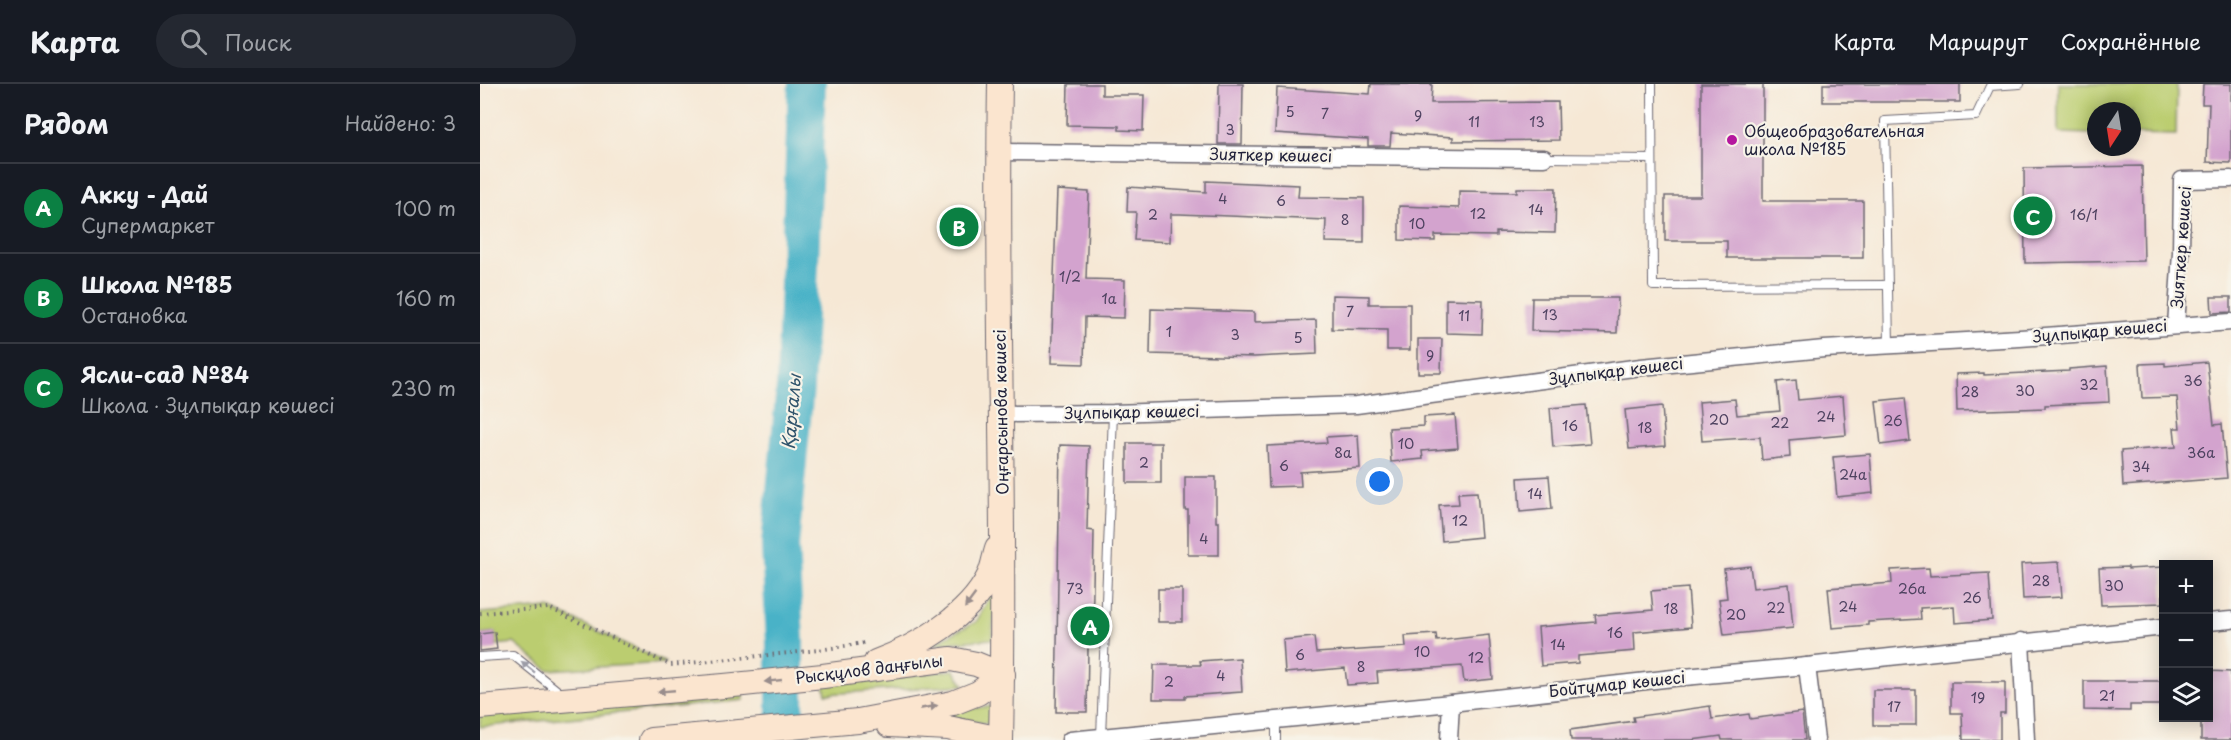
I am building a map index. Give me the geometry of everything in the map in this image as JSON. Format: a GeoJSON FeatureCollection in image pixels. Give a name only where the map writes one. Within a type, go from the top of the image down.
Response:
{"type":"FeatureCollection","features":[{"type":"Feature","properties":{"kind":"main road","name":"Оңғарсынова көшесі"},"geometry":{"type":"LineString","coordinates":[[1000,84],[1000,414],[1004,740]]}},
{"type":"Feature","properties":{"kind":"main road"},"geometry":{"type":"LineString","coordinates":[[849,672],[887,658],[939,630],[965,609],[989,576],[1003,530]]}},
{"type":"Feature","properties":{"kind":"main road","name":"Рысқұлов даңғылы"},"geometry":{"type":"LineString","coordinates":[[480,707],[823,676],[951,659],[976,664],[1003,675]]}},
{"type":"Feature","properties":{"kind":"main road"},"geometry":{"type":"LineString","coordinates":[[651,740],[858,720],[952,703],[978,693],[1003,675]]}},
{"type":"Feature","properties":{"kind":"main road"},"geometry":{"type":"LineString","coordinates":[[858,720],[948,728],[1004,740]]}},
{"type":"Feature","properties":{"kind":"main road"},"geometry":{"type":"LineString","coordinates":[[889,724],[926,740]]}},
{"type":"Feature","properties":{"kind":"street","name":"Зияткер көшесі"},"geometry":{"type":"LineString","coordinates":[[999,152],[1544,158]]}},
{"type":"Feature","properties":{"kind":"street","name":"Зияткер көшесі"},"geometry":{"type":"LineString","coordinates":[[2176,325],[2181,253],[2182,180],[2231,179]]}},
{"type":"Feature","properties":{"kind":"street","name":"Зұлпықар көшесі"},"geometry":{"type":"LineString","coordinates":[[1000,414],[1113,413],[1356,405],[1641,367],[1824,349],[2020,338],[2231,322]]}},
{"type":"Feature","properties":{"kind":"street"},"geometry":{"type":"LineString","coordinates":[[2213,622],[2231,620]]}},
{"type":"Feature","properties":{"kind":"street","name":"Бойтұмар көшесі"},"geometry":{"type":"LineString","coordinates":[[1070,740],[1101,739],[1451,703],[2159,627]]}},
{"type":"Feature","properties":{"kind":"street"},"geometry":{"type":"LineString","coordinates":[[2021,641],[2026,740]]}},
{"type":"Feature","properties":{"kind":"street"},"geometry":{"type":"LineString","coordinates":[[1807,666],[1816,740]]}},
{"type":"Feature","properties":{"kind":"street"},"geometry":{"type":"LineString","coordinates":[[1449,740],[1451,703]]}},
{"type":"Feature","properties":{"kind":"lane"},"geometry":{"type":"LineString","coordinates":[[1652,84],[1653,286],[1888,285]]}},
{"type":"Feature","properties":{"kind":"lane"},"geometry":{"type":"LineString","coordinates":[[1889,345],[1885,120],[1976,116],[1990,86],[2020,84]]}},
{"type":"Feature","properties":{"kind":"lane"},"geometry":{"type":"LineString","coordinates":[[1544,158],[1652,159]]}},
{"type":"Feature","properties":{"kind":"lane"},"geometry":{"type":"LineString","coordinates":[[1101,739],[1113,413]]}},
{"type":"Feature","properties":{"kind":"lane"},"geometry":{"type":"LineString","coordinates":[[480,657],[513,655],[568,700]]}},
{"type":"Feature","properties":{"kind":"lane"},"geometry":{"type":"LineString","coordinates":[[1276,720],[1276,740]]}},
{"type":"Feature","properties":{"kind":"path"},"geometry":{"type":"LineString","coordinates":[[480,613],[549,608],[670,665],[819,650]]}},
{"type":"Feature","properties":{"kind":"green space"},"geometry":{"type":"Polygon","coordinates":[[[2058,84],[2177,84],[2176,135],[2141,134],[2141,102],[2087,102],[2087,134],[2058,133],[2058,84]]]}},
{"type":"Feature","properties":{"kind":"green space"},"geometry":{"type":"Polygon","coordinates":[[[997,585],[992,639],[932,644],[976,622],[997,585]]]}},
{"type":"Feature","properties":{"kind":"green space"},"geometry":{"type":"Polygon","coordinates":[[[549,608],[666,663],[548,670],[514,643],[496,645],[495,632],[480,634],[480,613],[549,608]]]}},
{"type":"Feature","properties":{"kind":"green space"},"geometry":{"type":"Polygon","coordinates":[[[954,670],[964,685],[826,694],[824,685],[954,670]]]}},
{"type":"Feature","properties":{"kind":"green space"},"geometry":{"type":"Polygon","coordinates":[[[742,691],[744,700],[480,727],[480,715],[742,691]]]}},
{"type":"Feature","properties":{"kind":"green space"},"geometry":{"type":"Polygon","coordinates":[[[992,706],[990,724],[926,714],[992,706]]]}},
{"type":"Feature","properties":{"kind":"building"},"geometry":{"type":"Polygon","coordinates":[[[1068,84],[1102,84],[1102,95],[1144,95],[1143,131],[1119,130],[1119,126],[1067,125],[1068,84]]]}},
{"type":"Feature","properties":{"kind":"building"},"geometry":{"type":"Polygon","coordinates":[[[1219,84],[1243,84],[1242,144],[1218,144],[1219,84]]]}},
{"type":"Feature","properties":{"kind":"building"},"geometry":{"type":"Polygon","coordinates":[[[1371,84],[1432,84],[1431,103],[1558,102],[1559,140],[1453,141],[1453,137],[1391,133],[1390,146],[1368,146],[1368,139],[1275,133],[1277,88],[1370,94],[1371,84]]]}},
{"type":"Feature","properties":{"kind":"building","name":"Общеобразовательная школа №185"},"geometry":{"type":"Polygon","coordinates":[[[1701,84],[1763,84],[1763,201],[1863,201],[1863,258],[1727,258],[1727,241],[1665,241],[1665,196],[1701,196],[1701,84]]]}},
{"type":"Feature","properties":{"kind":"building","name":"Общеобразовательная школа №185"},"geometry":{"type":"Polygon","coordinates":[[[1823,84],[1960,84],[1960,102],[1823,102],[1823,84]]]}},
{"type":"Feature","properties":{"kind":"building"},"geometry":{"type":"Polygon","coordinates":[[[2203,84],[2231,84],[2231,163],[2207,162],[2209,104],[2202,104],[2203,84]]]}},
{"type":"Feature","properties":{"kind":"building"},"geometry":{"type":"Polygon","coordinates":[[[2142,166],[2144,261],[2025,263],[2024,168],[2142,166]]]}},
{"type":"Feature","properties":{"kind":"building"},"geometry":{"type":"Polygon","coordinates":[[[1206,181],[1299,185],[1298,197],[1364,198],[1364,243],[1325,242],[1326,220],[1180,214],[1171,214],[1170,242],[1134,240],[1136,212],[1127,212],[1128,187],[1206,192],[1206,181]]]}},
{"type":"Feature","properties":{"kind":"building"},"geometry":{"type":"Polygon","coordinates":[[[1517,188],[1556,188],[1555,233],[1496,232],[1496,236],[1435,235],[1435,241],[1399,240],[1399,206],[1459,208],[1459,191],[1517,192],[1517,188]]]}},
{"type":"Feature","properties":{"kind":"building"},"geometry":{"type":"Polygon","coordinates":[[[1057,190],[1089,192],[1086,279],[1125,280],[1124,318],[1085,317],[1084,364],[1051,363],[1057,190]]]}},
{"type":"Feature","properties":{"kind":"building"},"geometry":{"type":"Polygon","coordinates":[[[1332,295],[1369,296],[1369,304],[1410,304],[1410,350],[1387,350],[1387,330],[1332,329],[1332,295]]]}},
{"type":"Feature","properties":{"kind":"building"},"geometry":{"type":"Polygon","coordinates":[[[2211,297],[2231,297],[2231,312],[2212,313],[2211,297]]]}},
{"type":"Feature","properties":{"kind":"building"},"geometry":{"type":"Polygon","coordinates":[[[1532,298],[1618,298],[1617,333],[1531,331],[1532,298]]]}},
{"type":"Feature","properties":{"kind":"building"},"geometry":{"type":"Polygon","coordinates":[[[1446,299],[1483,300],[1482,334],[1446,333],[1446,299]]]}},
{"type":"Feature","properties":{"kind":"building"},"geometry":{"type":"Polygon","coordinates":[[[1151,309],[1254,312],[1254,322],[1316,320],[1317,354],[1254,357],[1150,354],[1151,309]]]}},
{"type":"Feature","properties":{"kind":"building"},"geometry":{"type":"Polygon","coordinates":[[[1418,339],[1442,339],[1441,373],[1418,373],[1418,339]]]}},
{"type":"Feature","properties":{"kind":"building"},"geometry":{"type":"Polygon","coordinates":[[[2207,362],[2214,425],[2222,424],[2227,478],[2123,486],[2121,451],[2176,447],[2174,428],[2180,428],[2177,397],[2142,398],[2140,364],[2165,363],[2165,366],[2207,362]]]}},
{"type":"Feature","properties":{"kind":"building"},"geometry":{"type":"Polygon","coordinates":[[[2107,366],[2109,402],[2045,405],[2045,408],[1957,411],[1956,374],[2069,371],[2069,369],[2107,366]]]}},
{"type":"Feature","properties":{"kind":"building"},"geometry":{"type":"Polygon","coordinates":[[[1796,380],[1798,400],[1843,396],[1846,435],[1789,440],[1790,457],[1762,460],[1760,437],[1702,441],[1699,402],[1735,399],[1737,415],[1780,411],[1777,382],[1796,380]]]}},
{"type":"Feature","properties":{"kind":"building"},"geometry":{"type":"Polygon","coordinates":[[[1905,398],[1910,441],[1881,445],[1876,401],[1905,398]]]}},
{"type":"Feature","properties":{"kind":"building"},"geometry":{"type":"Polygon","coordinates":[[[1586,405],[1590,444],[1553,447],[1550,408],[1586,405]]]}},
{"type":"Feature","properties":{"kind":"building"},"geometry":{"type":"Polygon","coordinates":[[[1662,406],[1665,446],[1629,449],[1625,410],[1662,406]]]}},
{"type":"Feature","properties":{"kind":"building"},"geometry":{"type":"Polygon","coordinates":[[[1455,415],[1458,448],[1422,451],[1423,459],[1391,462],[1389,428],[1424,426],[1424,417],[1455,415]]]}},
{"type":"Feature","properties":{"kind":"building"},"geometry":{"type":"Polygon","coordinates":[[[1358,435],[1360,468],[1300,472],[1301,486],[1269,487],[1267,446],[1327,443],[1326,437],[1358,435]]]}},
{"type":"Feature","properties":{"kind":"building"},"geometry":{"type":"Polygon","coordinates":[[[1127,443],[1161,443],[1161,483],[1127,483],[1127,443]]]}},
{"type":"Feature","properties":{"kind":"building"},"geometry":{"type":"Polygon","coordinates":[[[1060,445],[1089,446],[1087,530],[1094,531],[1092,647],[1088,647],[1087,712],[1056,712],[1060,445]]]}},
{"type":"Feature","properties":{"kind":"building"},"geometry":{"type":"Polygon","coordinates":[[[1870,454],[1873,493],[1837,497],[1833,457],[1870,454]]]}},
{"type":"Feature","properties":{"kind":"building"},"geometry":{"type":"Polygon","coordinates":[[[1549,476],[1552,509],[1520,512],[1518,478],[1549,476]]]}},
{"type":"Feature","properties":{"kind":"building"},"geometry":{"type":"Polygon","coordinates":[[[1185,477],[1216,477],[1219,555],[1188,555],[1185,477]]]}},
{"type":"Feature","properties":{"kind":"building"},"geometry":{"type":"Polygon","coordinates":[[[1477,492],[1481,537],[1442,541],[1439,505],[1459,504],[1458,493],[1477,492]]]}},
{"type":"Feature","properties":{"kind":"building"},"geometry":{"type":"Polygon","coordinates":[[[2059,562],[2062,597],[2023,599],[2021,564],[2059,562]]]}},
{"type":"Feature","properties":{"kind":"building"},"geometry":{"type":"Polygon","coordinates":[[[1750,566],[1753,588],[1789,584],[1793,628],[1724,635],[1719,599],[1727,598],[1724,569],[1750,566]]]}},
{"type":"Feature","properties":{"kind":"building"},"geometry":{"type":"Polygon","coordinates":[[[2159,567],[2159,603],[2101,605],[2099,568],[2159,567]]]}},
{"type":"Feature","properties":{"kind":"building"},"geometry":{"type":"Polygon","coordinates":[[[1929,568],[1930,576],[1989,573],[1992,620],[1955,623],[1954,606],[1920,608],[1921,619],[1868,622],[1868,625],[1832,628],[1828,588],[1892,583],[1891,570],[1929,568]]]}},
{"type":"Feature","properties":{"kind":"building"},"geometry":{"type":"Polygon","coordinates":[[[1688,588],[1691,627],[1634,632],[1635,651],[1578,656],[1578,663],[1541,666],[1538,627],[1596,622],[1595,615],[1653,610],[1651,591],[1688,588]]]}},
{"type":"Feature","properties":{"kind":"building"},"geometry":{"type":"Polygon","coordinates":[[[1158,589],[1182,589],[1182,622],[1158,622],[1158,589]]]}},
{"type":"Feature","properties":{"kind":"building"},"geometry":{"type":"Polygon","coordinates":[[[495,632],[497,649],[480,651],[480,634],[495,632]]]}},
{"type":"Feature","properties":{"kind":"building"},"geometry":{"type":"Polygon","coordinates":[[[1436,634],[1437,641],[1489,635],[1493,679],[1464,682],[1462,666],[1377,672],[1378,683],[1347,685],[1345,668],[1285,673],[1283,640],[1314,637],[1316,653],[1406,647],[1405,636],[1436,634]]]}},
{"type":"Feature","properties":{"kind":"building"},"geometry":{"type":"Polygon","coordinates":[[[1240,658],[1242,692],[1185,696],[1185,699],[1153,699],[1154,665],[1201,665],[1200,661],[1240,658]]]}},
{"type":"Feature","properties":{"kind":"building"},"geometry":{"type":"Polygon","coordinates":[[[2213,671],[2231,672],[2231,740],[2201,740],[2201,722],[2213,722],[2213,671]]]}},
{"type":"Feature","properties":{"kind":"building"},"geometry":{"type":"Polygon","coordinates":[[[2084,681],[2159,681],[2159,705],[2130,705],[2130,711],[2084,710],[2084,681]]]}},
{"type":"Feature","properties":{"kind":"building"},"geometry":{"type":"Polygon","coordinates":[[[1951,682],[2005,682],[2005,713],[2000,713],[2000,740],[1963,740],[1962,713],[1951,713],[1951,682]]]}},
{"type":"Feature","properties":{"kind":"building"},"geometry":{"type":"Polygon","coordinates":[[[1873,690],[1916,690],[1916,725],[1873,725],[1873,690]]]}},
{"type":"Feature","properties":{"kind":"building"},"geometry":{"type":"Polygon","coordinates":[[[1710,706],[1712,719],[1749,714],[1750,719],[1802,712],[1805,740],[1722,740],[1721,736],[1692,740],[1571,740],[1570,730],[1634,721],[1633,717],[1710,706]]]}},
{"type":"Feature","properties":{"kind":"waterway","name":"Қарғалы"},"geometry":{"type":"LineString","coordinates":[[785,740],[785,642],[780,545],[795,387],[807,84]]}},
{"type":"Feature","properties":{"kind":"place","name":"Общеобразовательная школа №185"},"geometry":{"type":"Point","coordinates":[1732,140]}},
{"type":"Feature","properties":{"kind":"place","name":"Ясли-сад №84"},"geometry":{"type":"Point","coordinates":[2033,216]}},
{"type":"Feature","properties":{"kind":"place","name":"Школа №185"},"geometry":{"type":"Point","coordinates":[959,227]}},
{"type":"Feature","properties":{"kind":"place","name":"Акку - Дай"},"geometry":{"type":"Point","coordinates":[1090,626]}}]}
